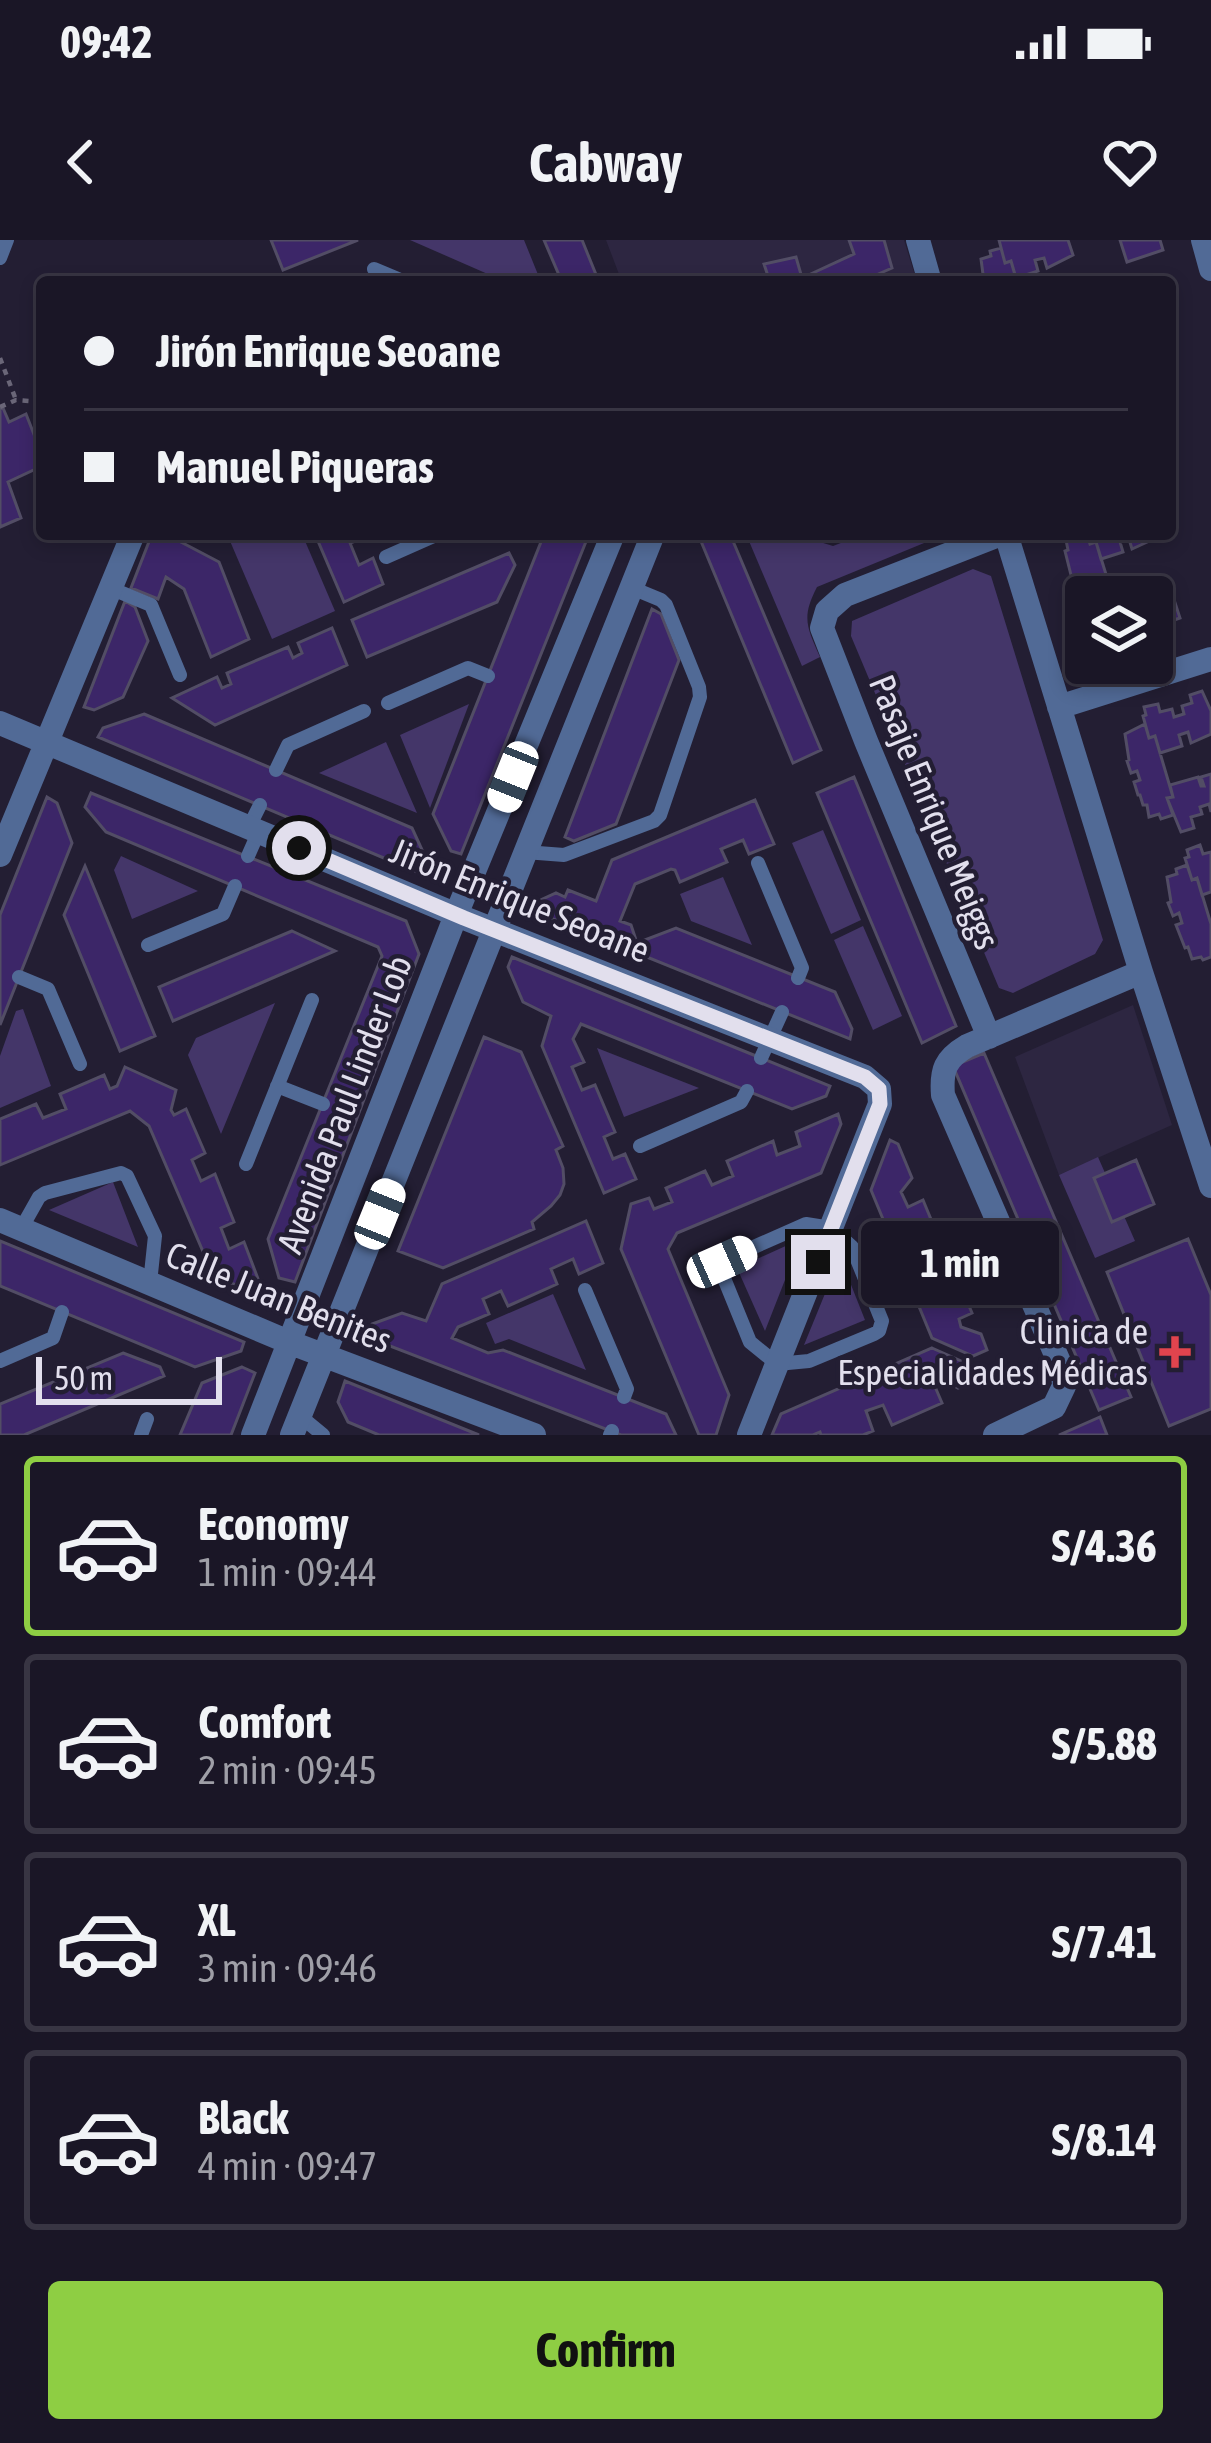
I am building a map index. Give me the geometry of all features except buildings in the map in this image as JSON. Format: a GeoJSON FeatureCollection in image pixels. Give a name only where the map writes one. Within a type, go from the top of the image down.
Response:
{"type":"FeatureCollection","features":[{"type":"Feature","properties":{"kind":"street"},"geometry":{"type":"LineString","coordinates":[[918,240],[928,276]]}},
{"type":"Feature","properties":{"kind":"street"},"geometry":{"type":"LineString","coordinates":[[1203,240],[1211,268]]}},
{"type":"Feature","properties":{"kind":"street"},"geometry":{"type":"LineString","coordinates":[[0,855],[131,540]]}},
{"type":"Feature","properties":{"kind":"street","name":"Avenida Paul Linder Lob"},"geometry":{"type":"LineString","coordinates":[[254,1435],[291,1343],[366,1122],[457,915],[541,695],[610,540]]}},
{"type":"Feature","properties":{"kind":"street","name":"Avenida Paul Linder Lob"},"geometry":{"type":"LineString","coordinates":[[296,1425],[651,540]]}},
{"type":"Feature","properties":{"kind":"street","name":"Pasaje Enrique Meiggs"},"geometry":{"type":"LineString","coordinates":[[988,540],[845,595],[825,614],[824,638],[988,1036]]}},
{"type":"Feature","properties":{"kind":"street"},"geometry":{"type":"LineString","coordinates":[[1006,540],[1211,1186]]}},
{"type":"Feature","properties":{"kind":"street"},"geometry":{"type":"LineString","coordinates":[[1059,707],[1211,659]]}},
{"type":"Feature","properties":{"kind":"street"},"geometry":{"type":"LineString","coordinates":[[541,695],[582,711]]}},
{"type":"Feature","properties":{"kind":"street","name":"Jirón Enrique Seoane"},"geometry":{"type":"LineString","coordinates":[[0,723],[256,821],[457,915],[766,1048],[865,1077],[879,1089],[880,1104],[831,1228]]}},
{"type":"Feature","properties":{"kind":"street"},"geometry":{"type":"LineString","coordinates":[[995,1435],[1045,1413],[1059,1400],[1063,1371],[943,1096],[945,1063],[988,1036],[1141,972]]}},
{"type":"Feature","properties":{"kind":"street"},"geometry":{"type":"LineString","coordinates":[[366,1122],[410,1141]]}},
{"type":"Feature","properties":{"kind":"street","name":"Calle Juan Benites"},"geometry":{"type":"LineString","coordinates":[[11,1225],[79,1264],[151,1283],[291,1343],[534,1435]]}},
{"type":"Feature","properties":{"kind":"street"},"geometry":{"type":"LineString","coordinates":[[749,1435],[831,1228]]}},
{"type":"Feature","properties":{"kind":"lane"},"geometry":{"type":"LineString","coordinates":[[0,258],[8,240]]}},
{"type":"Feature","properties":{"kind":"lane"},"geometry":{"type":"LineString","coordinates":[[374,268],[392,276]]}},
{"type":"Feature","properties":{"kind":"lane"},"geometry":{"type":"LineString","coordinates":[[386,557],[424,540]]}},
{"type":"Feature","properties":{"kind":"lane"},"geometry":{"type":"LineString","coordinates":[[110,588],[151,604],[180,675]]}},
{"type":"Feature","properties":{"kind":"lane"},"geometry":{"type":"LineString","coordinates":[[525,852],[564,855],[655,821],[660,814],[700,697],[699,687],[666,605],[632,588]]}},
{"type":"Feature","properties":{"kind":"lane"},"geometry":{"type":"LineString","coordinates":[[388,703],[468,668],[488,676]]}},
{"type":"Feature","properties":{"kind":"lane"},"geometry":{"type":"LineString","coordinates":[[276,770],[288,746],[364,711]]}},
{"type":"Feature","properties":{"kind":"lane"},"geometry":{"type":"LineString","coordinates":[[248,856],[256,821]]}},
{"type":"Feature","properties":{"kind":"lane"},"geometry":{"type":"LineString","coordinates":[[758,863],[802,968],[798,978]]}},
{"type":"Feature","properties":{"kind":"lane"},"geometry":{"type":"LineString","coordinates":[[148,945],[223,914],[235,886]]}},
{"type":"Feature","properties":{"kind":"lane"},"geometry":{"type":"LineString","coordinates":[[19,976],[48,989],[80,1064]]}},
{"type":"Feature","properties":{"kind":"lane"},"geometry":{"type":"LineString","coordinates":[[246,1164],[312,1000]]}},
{"type":"Feature","properties":{"kind":"lane"},"geometry":{"type":"LineString","coordinates":[[766,1048],[782,1012]]}},
{"type":"Feature","properties":{"kind":"lane"},"geometry":{"type":"LineString","coordinates":[[277,1086],[322,1104]]}},
{"type":"Feature","properties":{"kind":"lane"},"geometry":{"type":"LineString","coordinates":[[640,1146],[741,1102],[746,1091]]}},
{"type":"Feature","properties":{"kind":"lane"},"geometry":{"type":"LineString","coordinates":[[11,1225],[45,1193],[122,1173],[155,1236],[151,1283]]}},
{"type":"Feature","properties":{"kind":"lane"},"geometry":{"type":"LineString","coordinates":[[806,1224],[831,1228],[852,1247],[881,1326],[874,1334],[809,1361],[777,1364],[750,1342],[719,1266],[806,1224]]}},
{"type":"Feature","properties":{"kind":"lane"},"geometry":{"type":"LineString","coordinates":[[585,1290],[627,1388],[624,1397]]}},
{"type":"Feature","properties":{"kind":"lane"},"geometry":{"type":"LineString","coordinates":[[0,1361],[52,1338],[62,1312]]}},
{"type":"Feature","properties":{"kind":"lane"},"geometry":{"type":"LineString","coordinates":[[141,1435],[148,1419]]}},
{"type":"Feature","properties":{"kind":"lane"},"geometry":{"type":"LineString","coordinates":[[296,1425],[323,1435]]}},
{"type":"Feature","properties":{"kind":"path"},"geometry":{"type":"LineString","coordinates":[[0,358],[16,400]]}},
{"type":"Feature","properties":{"kind":"path"},"geometry":{"type":"LineString","coordinates":[[0,406],[16,400],[36,402]]}},
{"type":"Feature","properties":{"kind":"shaded area"},"geometry":{"type":"Polygon","coordinates":[[[410,240],[524,240],[539,276],[492,276],[410,240]]]}},
{"type":"Feature","properties":{"kind":"shaded area"},"geometry":{"type":"Polygon","coordinates":[[[606,240],[904,240],[915,276],[620,276],[606,240]]]}},
{"type":"Feature","properties":{"kind":"shaded area"},"geometry":{"type":"Polygon","coordinates":[[[230,540],[305,540],[335,611],[272,639],[230,540]]]}},
{"type":"Feature","properties":{"kind":"shaded area"},"geometry":{"type":"Polygon","coordinates":[[[749,540],[814,540],[833,546],[848,540],[931,540],[817,587],[808,622],[820,657],[802,666],[749,540]]]}},
{"type":"Feature","properties":{"kind":"shaded area"},"geometry":{"type":"Polygon","coordinates":[[[973,569],[991,576],[1103,940],[1095,954],[1013,993],[999,988],[851,636],[852,621],[973,569]]]}},
{"type":"Feature","properties":{"kind":"shaded area"},"geometry":{"type":"Polygon","coordinates":[[[469,704],[430,808],[400,735],[469,704]]]}},
{"type":"Feature","properties":{"kind":"shaded area"},"geometry":{"type":"Polygon","coordinates":[[[386,742],[417,813],[319,773],[386,742]]]}},
{"type":"Feature","properties":{"kind":"shaded area"},"geometry":{"type":"Polygon","coordinates":[[[823,830],[861,920],[831,934],[792,843],[823,830]]]}},
{"type":"Feature","properties":{"kind":"shaded area"},"geometry":{"type":"Polygon","coordinates":[[[121,856],[198,891],[132,919],[114,870],[121,856]]]}},
{"type":"Feature","properties":{"kind":"shaded area"},"geometry":{"type":"Polygon","coordinates":[[[723,877],[752,945],[691,921],[680,894],[723,877]]]}},
{"type":"Feature","properties":{"kind":"shaded area"},"geometry":{"type":"Polygon","coordinates":[[[863,926],[902,1016],[873,1030],[834,940],[863,926]]]}},
{"type":"Feature","properties":{"kind":"shaded area"},"geometry":{"type":"Polygon","coordinates":[[[275,1003],[221,1134],[188,1055],[196,1038],[275,1003]]]}},
{"type":"Feature","properties":{"kind":"shaded area"},"geometry":{"type":"Polygon","coordinates":[[[1133,1005],[1172,1125],[1059,1175],[1015,1057],[1133,1005]]]}},
{"type":"Feature","properties":{"kind":"shaded area"},"geometry":{"type":"Polygon","coordinates":[[[23,1009],[51,1086],[0,1108],[0,1056],[16,1011],[23,1009]]]}},
{"type":"Feature","properties":{"kind":"shaded area"},"geometry":{"type":"Polygon","coordinates":[[[597,1048],[699,1088],[624,1117],[597,1048]]]}},
{"type":"Feature","properties":{"kind":"shaded area"},"geometry":{"type":"Polygon","coordinates":[[[1098,1157],[1135,1241],[1095,1258],[1059,1175],[1098,1157]]]}},
{"type":"Feature","properties":{"kind":"shaded area"},"geometry":{"type":"Polygon","coordinates":[[[113,1182],[138,1247],[49,1210],[113,1182]]]}},
{"type":"Feature","properties":{"kind":"shaded area"},"geometry":{"type":"Polygon","coordinates":[[[801,1239],[765,1331],[737,1268],[801,1239]]]}},
{"type":"Feature","properties":{"kind":"shaded area"},"geometry":{"type":"Polygon","coordinates":[[[840,1257],[865,1320],[804,1345],[840,1257]]]}},
{"type":"Feature","properties":{"kind":"shaded area"},"geometry":{"type":"Polygon","coordinates":[[[553,1294],[586,1370],[509,1339],[495,1344],[486,1323],[553,1294]]]}},
{"type":"Feature","properties":{"kind":"place","name":"Clinica de Especialidades Médicas"},"geometry":{"type":"Point","coordinates":[1175,1352]}},
{"type":"Feature","properties":{"kind":"route"},"geometry":{"type":"LineString","coordinates":[[299,848],[865,1077],[879,1089],[880,1104],[818,1262]]}}]}
